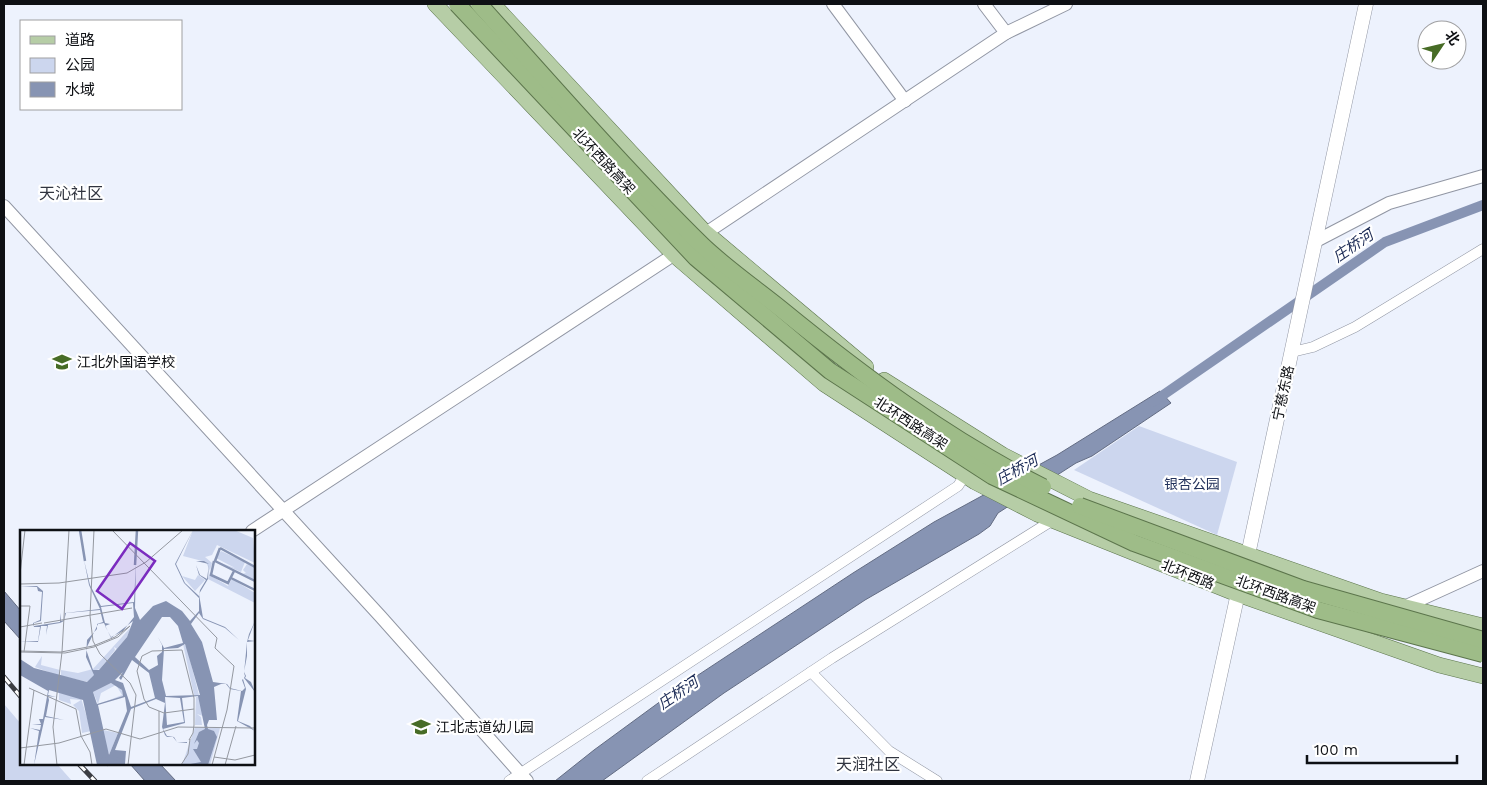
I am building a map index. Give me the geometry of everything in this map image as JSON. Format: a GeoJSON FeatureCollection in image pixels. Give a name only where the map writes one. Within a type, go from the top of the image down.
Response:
{"type":"FeatureCollection","features":[{"type":"Feature","properties":{"kind":"highway","name":"北环西路高架"},"geometry":{"type":"LineString","coordinates":[[456,4],[696,258],[830,371],[992,476],[1134,542],[1318,610],[1483,654]]}},
{"type":"Feature","properties":{"kind":"highway","name":"北环西路高架"},"geometry":{"type":"LineString","coordinates":[[479,4],[629,170],[704,247],[826,346],[912,410],[994,463],[1082,508],[1156,533],[1302,589],[1483,640]]}},
{"type":"Feature","properties":{"kind":"main road","name":"北环西路"},"geometry":{"type":"LineString","coordinates":[[435,4],[674,255],[824,384],[970,479],[1037,514],[1237,594],[1439,665],[1483,676]]}},
{"type":"Feature","properties":{"kind":"main road"},"geometry":{"type":"LineString","coordinates":[[493,4],[706,233],[876,375],[1003,456],[1089,499],[1381,601],[1483,626]]}},
{"type":"Feature","properties":{"kind":"main road","name":"宁慈东路"},"geometry":{"type":"LineString","coordinates":[[1196,781],[1237,594],[1249,555],[1366,4]]}},
{"type":"Feature","properties":{"kind":"street"},"geometry":{"type":"LineString","coordinates":[[833,4],[905,101]]}},
{"type":"Feature","properties":{"kind":"street"},"geometry":{"type":"LineString","coordinates":[[984,4],[1006,33]]}},
{"type":"Feature","properties":{"kind":"street"},"geometry":{"type":"LineString","coordinates":[[254,530],[674,255],[1006,33],[1066,4]]}},
{"type":"Feature","properties":{"kind":"street"},"geometry":{"type":"LineString","coordinates":[[1316,241],[1389,203],[1483,176]]}},
{"type":"Feature","properties":{"kind":"street"},"geometry":{"type":"LineString","coordinates":[[4,206],[525,779]]}},
{"type":"Feature","properties":{"kind":"street"},"geometry":{"type":"LineString","coordinates":[[1292,352],[1313,347],[1356,328],[1483,249]]}},
{"type":"Feature","properties":{"kind":"street"},"geometry":{"type":"LineString","coordinates":[[509,781],[525,779],[970,479]]}},
{"type":"Feature","properties":{"kind":"street"},"geometry":{"type":"LineString","coordinates":[[647,781],[811,672],[1053,520]]}},
{"type":"Feature","properties":{"kind":"street"},"geometry":{"type":"LineString","coordinates":[[1404,607],[1483,572]]}},
{"type":"Feature","properties":{"kind":"street"},"geometry":{"type":"LineString","coordinates":[[811,672],[889,751],[937,781]]}},
{"type":"Feature","properties":{"kind":"green space","name":"银杏公园"},"geometry":{"type":"Polygon","coordinates":[[[1139,426],[1237,462],[1217,535],[1074,470],[1139,426]]]}},
{"type":"Feature","properties":{"kind":"green space"},"geometry":{"type":"Polygon","coordinates":[[[4,704],[20,723],[20,765],[58,765],[72,781],[4,781],[4,704]]]}},
{"type":"Feature","properties":{"kind":"water"},"geometry":{"type":"Polygon","coordinates":[[[1160,391],[1171,403],[1092,456],[1076,463],[998,513],[990,526],[979,534],[865,600],[724,693],[602,781],[555,781],[680,687],[853,573],[934,522],[1057,455],[1160,391]]]}},
{"type":"Feature","properties":{"kind":"water"},"geometry":{"type":"Polygon","coordinates":[[[4,591],[20,610],[20,639],[4,621],[4,591]]]}},
{"type":"Feature","properties":{"kind":"water"},"geometry":{"type":"Polygon","coordinates":[[[131,765],[161,765],[176,781],[145,781],[131,765]]]}},
{"type":"Feature","properties":{"kind":"waterway","name":"庄桥河"},"geometry":{"type":"LineString","coordinates":[[1153,402],[1385,242],[1483,205]]}},
{"type":"Feature","properties":{"kind":"railway"},"geometry":{"type":"LineString","coordinates":[[4,677],[20,696]]}},
{"type":"Feature","properties":{"kind":"railway"},"geometry":{"type":"LineString","coordinates":[[80,765],[95,781]]}},
{"type":"Feature","properties":{"kind":"place","name":"江北外国语学校"},"geometry":{"type":"Point","coordinates":[62,362]}},
{"type":"Feature","properties":{"kind":"place","name":"江北志道幼儿园"},"geometry":{"type":"Point","coordinates":[421,727]}},
{"type":"Feature","properties":{"kind":"district","name":"天沁社区"},"geometry":{"type":"Point","coordinates":[71,193]}},
{"type":"Feature","properties":{"kind":"district","name":"天润社区"},"geometry":{"type":"Point","coordinates":[868,764]}}]}
